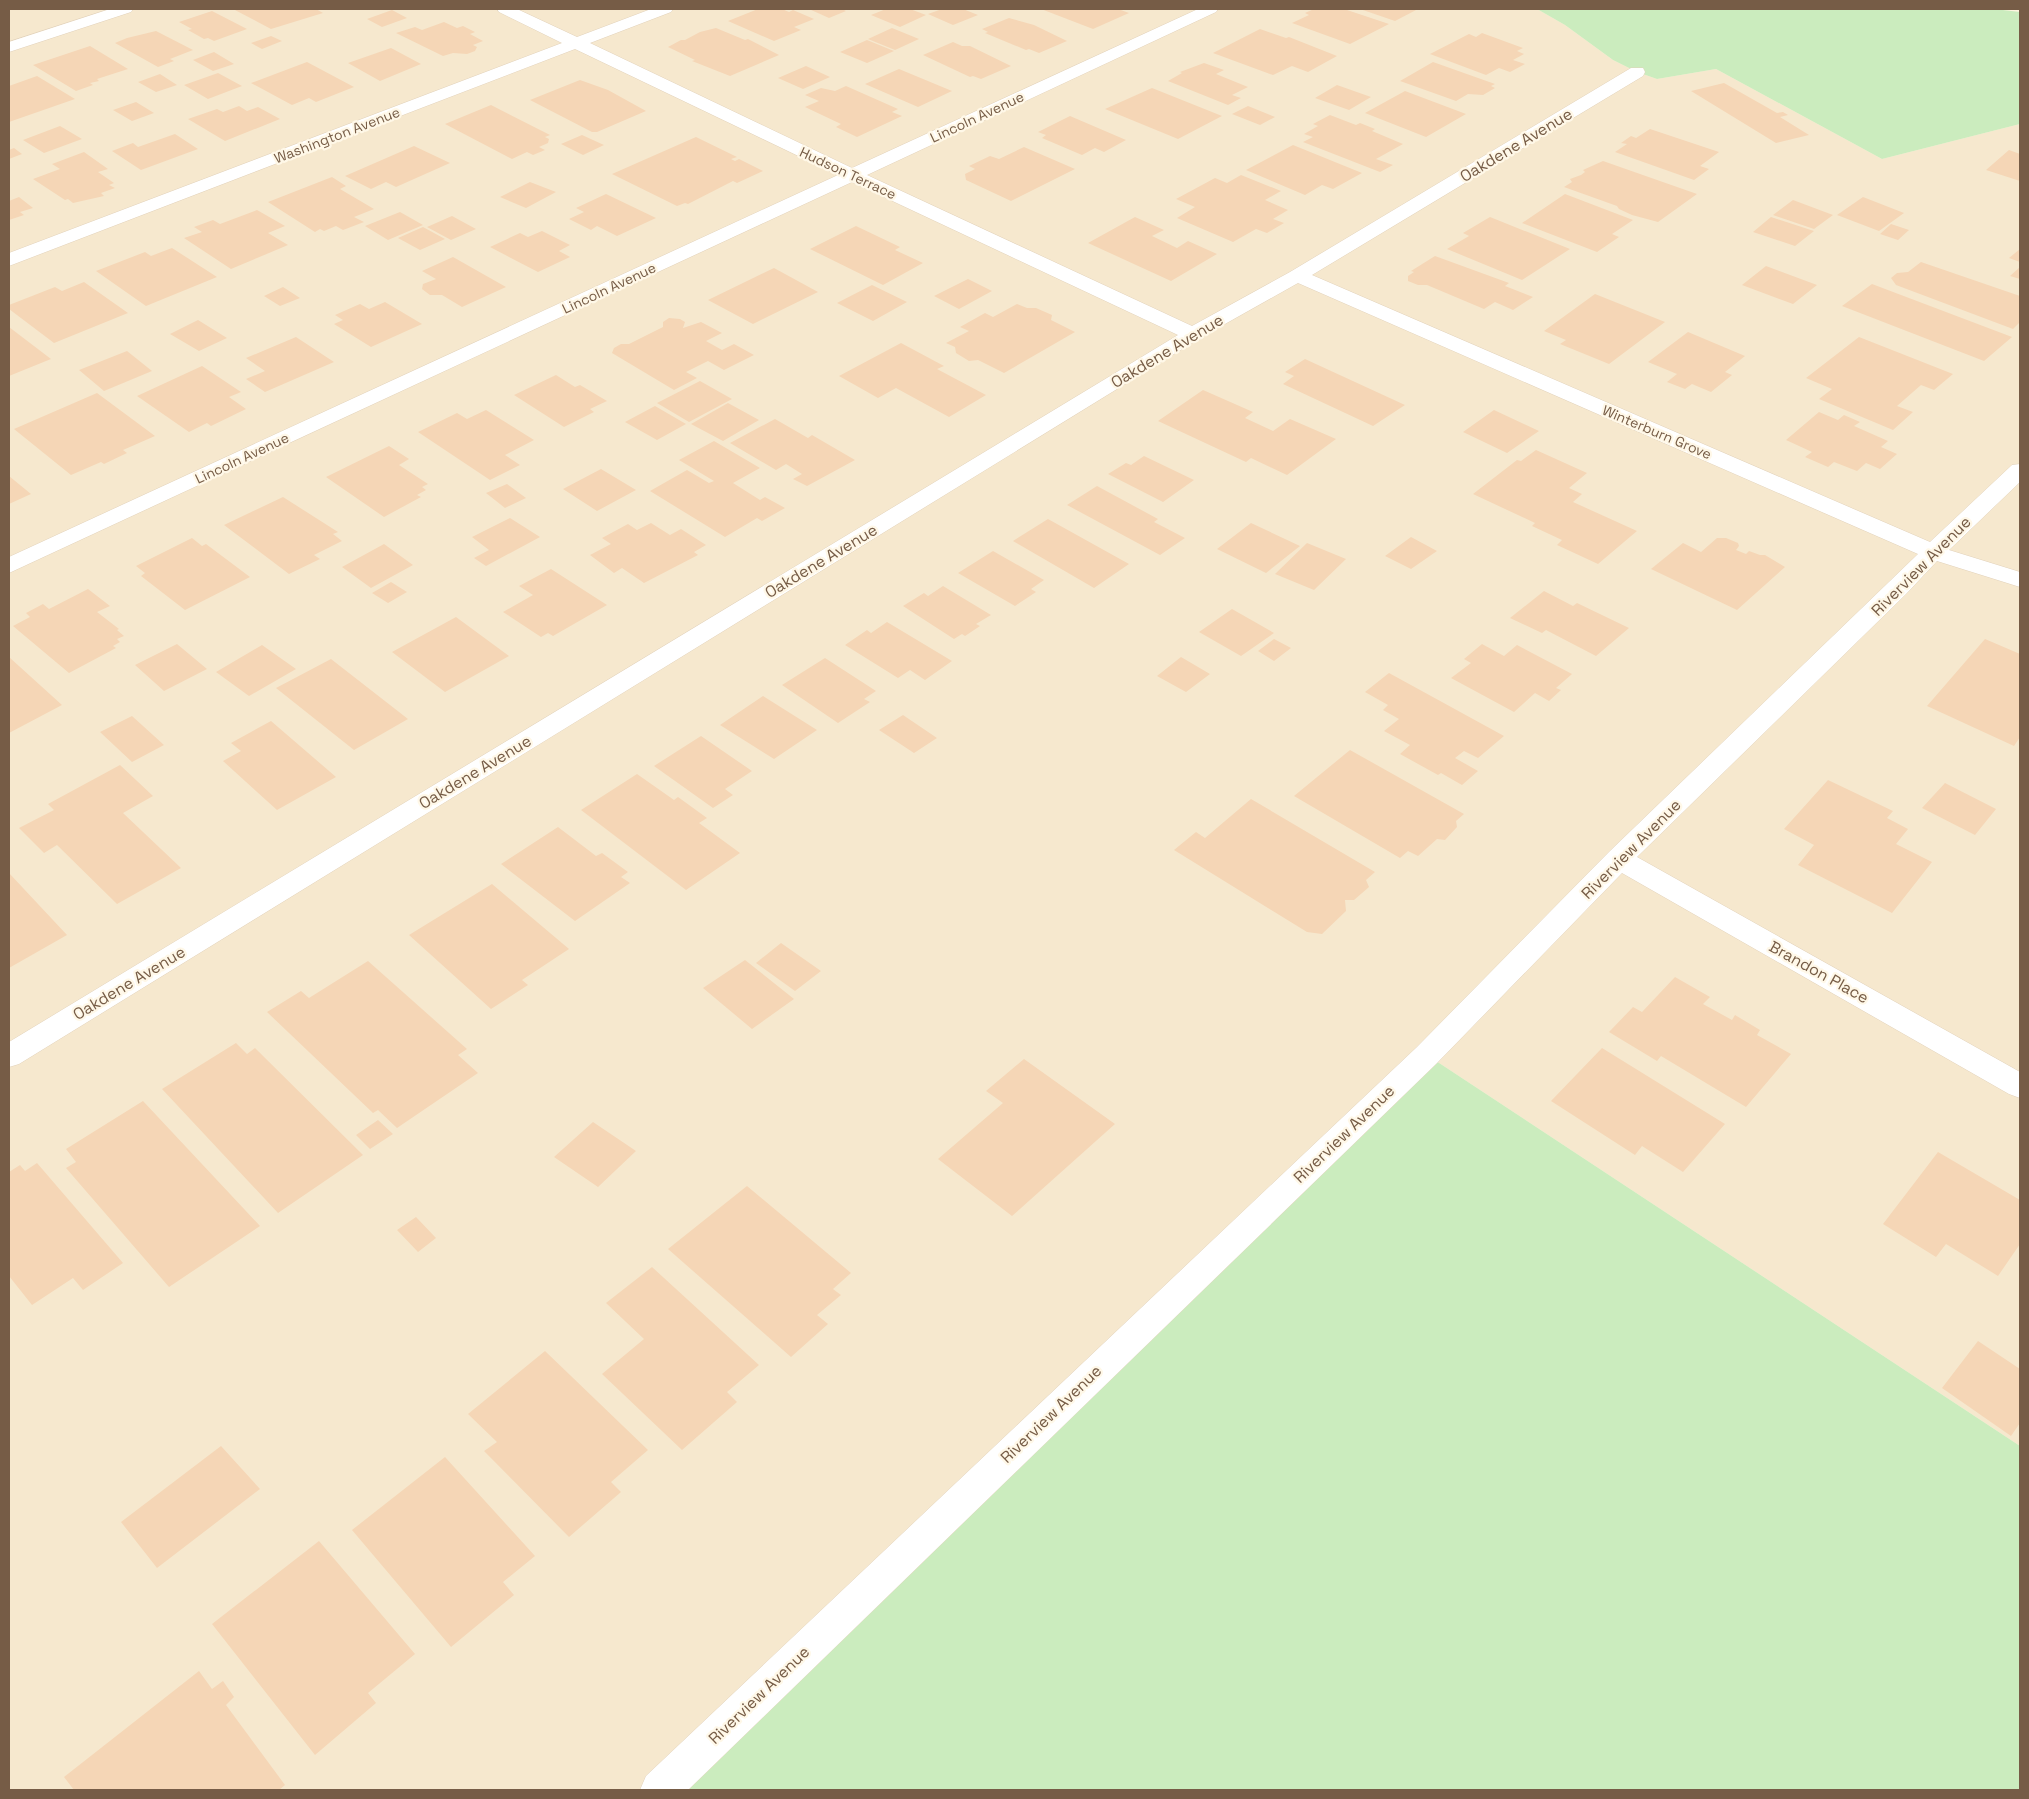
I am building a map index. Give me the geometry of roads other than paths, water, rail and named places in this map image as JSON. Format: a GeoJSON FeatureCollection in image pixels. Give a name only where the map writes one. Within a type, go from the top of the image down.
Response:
{"type":"FeatureCollection","features":[{"type":"Feature","properties":{"kind":"street"},"geometry":{"type":"LineString","coordinates":[[9,46],[125,9]]}},
{"type":"Feature","properties":{"kind":"street","name":"Hudson Terrace"},"geometry":{"type":"LineString","coordinates":[[505,9],[852,175],[1193,334]]}},
{"type":"Feature","properties":{"kind":"street","name":"Washington Avenue"},"geometry":{"type":"LineString","coordinates":[[9,260],[665,9]]}},
{"type":"Feature","properties":{"kind":"street","name":"Lincoln Avenue"},"geometry":{"type":"LineString","coordinates":[[9,566],[1210,9]]}},
{"type":"Feature","properties":{"kind":"street","name":"Oakdene Avenue"},"geometry":{"type":"LineString","coordinates":[[9,1056],[1193,334],[1297,276],[1637,72]]}},
{"type":"Feature","properties":{"kind":"street","name":"Winterburn Grove"},"geometry":{"type":"LineString","coordinates":[[1297,276],[1933,552],[2020,580]]}},
{"type":"Feature","properties":{"kind":"street","name":"Riverview Avenue"},"geometry":{"type":"LineString","coordinates":[[660,1790],[1427,1055],[1619,859],[1898,589],[1933,552],[2020,470]]}},
{"type":"Feature","properties":{"kind":"street","name":"Brandon Place"},"geometry":{"type":"LineString","coordinates":[[1619,859],[2020,1086]]}}]}
